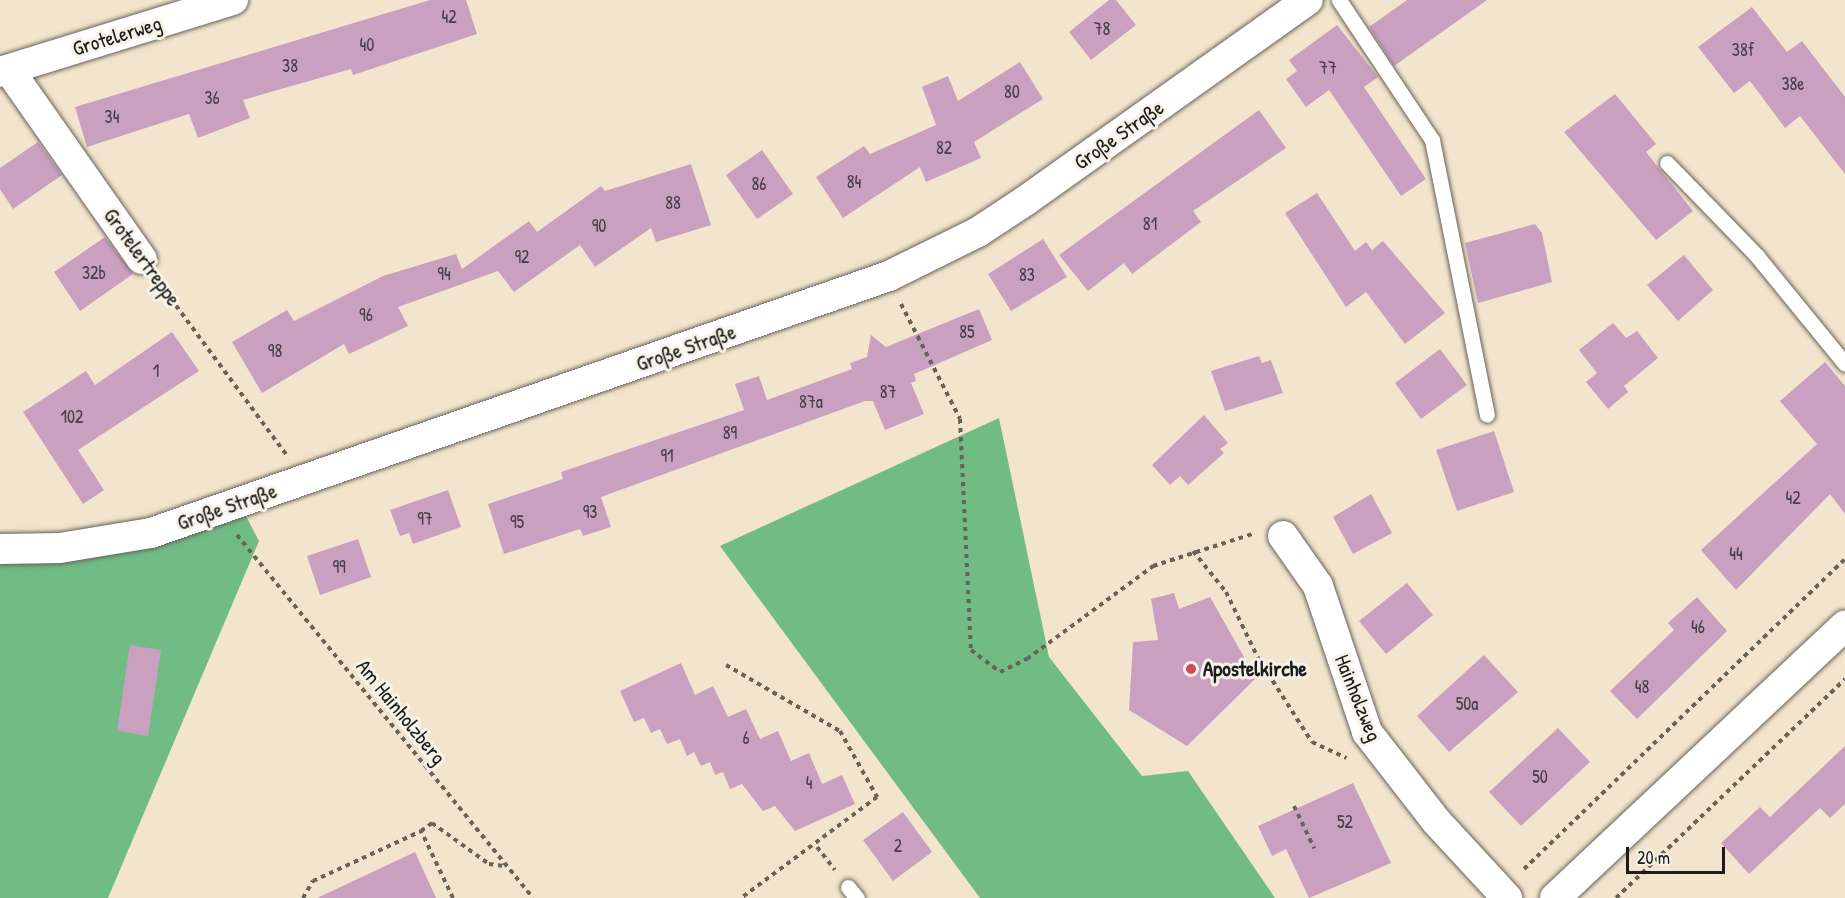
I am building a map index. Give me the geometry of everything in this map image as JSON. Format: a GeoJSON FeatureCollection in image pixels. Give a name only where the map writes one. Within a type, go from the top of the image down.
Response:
{"type":"FeatureCollection","features":[{"type":"Feature","properties":{"kind":"street","name":"Grotelerweg"},"geometry":{"type":"LineString","coordinates":[[5,71],[233,0]]}},
{"type":"Feature","properties":{"kind":"street","name":"Große Straße"},"geometry":{"type":"LineString","coordinates":[[0,549],[60,548],[151,533],[889,276],[1016,207],[1308,0]]}},
{"type":"Feature","properties":{"kind":"street","name":"Grotelertreppe"},"geometry":{"type":"LineString","coordinates":[[5,71],[142,259]]}},
{"type":"Feature","properties":{"kind":"street","name":"Hainholzweg"},"geometry":{"type":"LineString","coordinates":[[1283,536],[1318,586],[1368,732],[1436,822],[1504,895]]}},
{"type":"Feature","properties":{"kind":"street"},"geometry":{"type":"LineString","coordinates":[[1555,898],[1845,626]]}},
{"type":"Feature","properties":{"kind":"lane"},"geometry":{"type":"LineString","coordinates":[[1339,0],[1432,140],[1487,415]]}},
{"type":"Feature","properties":{"kind":"lane"},"geometry":{"type":"LineString","coordinates":[[1667,163],[1757,256],[1845,364]]}},
{"type":"Feature","properties":{"kind":"path","name":"Grotelertreppe"},"geometry":{"type":"LineString","coordinates":[[142,259],[278,442]]}},
{"type":"Feature","properties":{"kind":"path"},"geometry":{"type":"LineString","coordinates":[[889,276],[960,420],[970,650],[999,672],[1027,659],[1153,566],[1247,533],[1283,536]]}},
{"type":"Feature","properties":{"kind":"path","name":"Am Hainholzberg"},"geometry":{"type":"LineString","coordinates":[[245,546],[533,898]]}},
{"type":"Feature","properties":{"kind":"path"},"geometry":{"type":"LineString","coordinates":[[1193,551],[1226,592],[1258,658],[1312,742],[1353,761]]}},
{"type":"Feature","properties":{"kind":"path"},"geometry":{"type":"LineString","coordinates":[[1504,895],[1845,559]]}},
{"type":"Feature","properties":{"kind":"path"},"geometry":{"type":"LineString","coordinates":[[726,665],[840,731],[877,797],[817,847],[741,898]]}},
{"type":"Feature","properties":{"kind":"path"},"geometry":{"type":"LineString","coordinates":[[1616,898],[1845,679]]}},
{"type":"Feature","properties":{"kind":"path"},"geometry":{"type":"LineString","coordinates":[[1294,806],[1314,848]]}},
{"type":"Feature","properties":{"kind":"path"},"geometry":{"type":"LineString","coordinates":[[303,898],[314,881],[421,831],[432,823],[489,864],[505,866]]}},
{"type":"Feature","properties":{"kind":"path"},"geometry":{"type":"LineString","coordinates":[[421,831],[453,898]]}},
{"type":"Feature","properties":{"kind":"green space"},"geometry":{"type":"Polygon","coordinates":[[[999,418],[1049,657],[1142,776],[1188,771],[1275,898],[980,898],[720,546],[999,418]]]}},
{"type":"Feature","properties":{"kind":"green space"},"geometry":{"type":"Polygon","coordinates":[[[239,503],[259,541],[108,898],[0,898],[0,549],[239,503]]]}},
{"type":"Feature","properties":{"kind":"building"},"geometry":{"type":"Polygon","coordinates":[[[430,0],[466,0],[477,34],[353,75],[351,69],[243,100],[250,118],[198,138],[189,114],[87,147],[75,107],[430,0]]]}},
{"type":"Feature","properties":{"kind":"building"},"geometry":{"type":"Polygon","coordinates":[[[1109,0],[1116,0],[1136,25],[1091,60],[1069,32],[1109,0]]]}},
{"type":"Feature","properties":{"kind":"building"},"geometry":{"type":"Polygon","coordinates":[[[1407,0],[1487,0],[1394,66],[1369,27],[1407,0]]]}},
{"type":"Feature","properties":{"kind":"building"},"geometry":{"type":"Polygon","coordinates":[[[1752,7],[1787,52],[1802,41],[1845,97],[1845,174],[1800,116],[1785,128],[1750,81],[1734,93],[1698,47],[1752,7]]]}},
{"type":"Feature","properties":{"kind":"building"},"geometry":{"type":"Polygon","coordinates":[[[1337,25],[1378,77],[1364,87],[1426,179],[1401,196],[1329,90],[1306,107],[1286,79],[1297,71],[1289,60],[1337,25]]]}},
{"type":"Feature","properties":{"kind":"building"},"geometry":{"type":"Polygon","coordinates":[[[1020,62],[1043,99],[974,142],[981,158],[926,182],[920,167],[843,218],[816,177],[864,146],[870,154],[936,125],[922,87],[948,76],[958,101],[1020,62]]]}},
{"type":"Feature","properties":{"kind":"building"},"geometry":{"type":"Polygon","coordinates":[[[1615,94],[1656,144],[1646,152],[1693,211],[1656,240],[1564,132],[1615,94]]]}},
{"type":"Feature","properties":{"kind":"building"},"geometry":{"type":"Polygon","coordinates":[[[1259,110],[1286,148],[1193,211],[1201,222],[1132,274],[1124,263],[1088,291],[1059,255],[1259,110]]]}},
{"type":"Feature","properties":{"kind":"building"},"geometry":{"type":"Polygon","coordinates":[[[38,142],[62,175],[13,209],[0,189],[0,168],[38,142]]]}},
{"type":"Feature","properties":{"kind":"building"},"geometry":{"type":"Polygon","coordinates":[[[762,150],[793,194],[757,219],[726,175],[762,150]]]}},
{"type":"Feature","properties":{"kind":"building"},"geometry":{"type":"Polygon","coordinates":[[[691,164],[711,225],[656,242],[651,228],[595,267],[580,245],[514,292],[498,271],[398,307],[408,326],[349,354],[344,344],[262,393],[232,342],[287,310],[294,321],[383,276],[456,254],[462,269],[529,221],[537,232],[601,186],[605,191],[691,164]]]}},
{"type":"Feature","properties":{"kind":"building"},"geometry":{"type":"Polygon","coordinates":[[[1317,193],[1355,251],[1366,242],[1372,250],[1383,241],[1445,313],[1405,344],[1366,292],[1346,307],[1285,213],[1317,193]]]}},
{"type":"Feature","properties":{"kind":"building"},"geometry":{"type":"Polygon","coordinates":[[[1535,224],[1542,233],[1552,282],[1478,303],[1465,243],[1535,224]]]}},
{"type":"Feature","properties":{"kind":"building"},"geometry":{"type":"Polygon","coordinates":[[[105,237],[133,274],[80,311],[54,272],[105,237]]]}},
{"type":"Feature","properties":{"kind":"building"},"geometry":{"type":"Polygon","coordinates":[[[1043,239],[1067,277],[1011,311],[988,274],[1043,239]]]}},
{"type":"Feature","properties":{"kind":"building"},"geometry":{"type":"Polygon","coordinates":[[[1684,255],[1713,290],[1678,321],[1647,285],[1684,255]]]}},
{"type":"Feature","properties":{"kind":"building"},"geometry":{"type":"Polygon","coordinates":[[[979,309],[992,340],[914,374],[916,381],[911,383],[924,414],[885,430],[873,401],[865,401],[601,497],[611,527],[583,536],[580,529],[504,554],[488,504],[563,479],[561,472],[744,410],[735,384],[759,376],[767,400],[852,369],[850,363],[867,357],[871,335],[886,347],[979,309]]]}},
{"type":"Feature","properties":{"kind":"building"},"geometry":{"type":"Polygon","coordinates":[[[1613,323],[1626,338],[1637,331],[1658,358],[1624,386],[1628,392],[1608,409],[1586,382],[1597,373],[1579,350],[1613,323]]]}},
{"type":"Feature","properties":{"kind":"building"},"geometry":{"type":"Polygon","coordinates":[[[172,332],[199,371],[78,450],[104,490],[83,504],[23,412],[86,371],[95,385],[172,332]]]}},
{"type":"Feature","properties":{"kind":"building"},"geometry":{"type":"Polygon","coordinates":[[[1440,349],[1467,385],[1421,419],[1395,383],[1440,349]]]}},
{"type":"Feature","properties":{"kind":"building"},"geometry":{"type":"Polygon","coordinates":[[[1259,356],[1262,363],[1271,360],[1283,393],[1225,411],[1211,371],[1259,356]]]}},
{"type":"Feature","properties":{"kind":"building"},"geometry":{"type":"Polygon","coordinates":[[[1825,362],[1845,386],[1845,514],[1830,494],[1736,590],[1701,550],[1817,444],[1780,401],[1825,362]]]}},
{"type":"Feature","properties":{"kind":"building"},"geometry":{"type":"Polygon","coordinates":[[[1204,415],[1228,443],[1220,449],[1224,453],[1188,485],[1180,476],[1170,485],[1152,465],[1204,415]]]}},
{"type":"Feature","properties":{"kind":"building"},"geometry":{"type":"Polygon","coordinates":[[[1494,431],[1514,492],[1457,511],[1436,450],[1494,431]]]}},
{"type":"Feature","properties":{"kind":"building"},"geometry":{"type":"Polygon","coordinates":[[[448,490],[461,527],[413,544],[409,533],[400,536],[390,510],[448,490]]]}},
{"type":"Feature","properties":{"kind":"building"},"geometry":{"type":"Polygon","coordinates":[[[1371,494],[1392,533],[1353,554],[1333,517],[1371,494]]]}},
{"type":"Feature","properties":{"kind":"building"},"geometry":{"type":"Polygon","coordinates":[[[358,539],[371,577],[320,595],[307,556],[358,539]]]}},
{"type":"Feature","properties":{"kind":"building"},"geometry":{"type":"Polygon","coordinates":[[[1407,583],[1433,615],[1386,654],[1359,621],[1407,583]]]}},
{"type":"Feature","properties":{"kind":"building","name":"Apostelkirche"},"geometry":{"type":"Polygon","coordinates":[[[1174,593],[1179,609],[1210,597],[1256,678],[1187,746],[1129,710],[1133,642],[1158,640],[1151,599],[1174,593]]]}},
{"type":"Feature","properties":{"kind":"building"},"geometry":{"type":"Polygon","coordinates":[[[1697,597],[1727,631],[1637,719],[1610,691],[1674,630],[1668,623],[1697,597]]]}},
{"type":"Feature","properties":{"kind":"building"},"geometry":{"type":"Polygon","coordinates":[[[130,645],[161,650],[148,736],[117,731],[130,645]]]}},
{"type":"Feature","properties":{"kind":"building"},"geometry":{"type":"Polygon","coordinates":[[[1484,655],[1518,692],[1449,752],[1417,716],[1484,655]]]}},
{"type":"Feature","properties":{"kind":"building"},"geometry":{"type":"Polygon","coordinates":[[[681,663],[695,695],[713,686],[728,717],[746,709],[760,739],[778,731],[791,761],[809,753],[822,784],[842,775],[855,804],[795,831],[775,806],[763,811],[742,784],[730,789],[723,772],[715,775],[710,762],[701,766],[694,752],[687,756],[680,739],[667,744],[660,729],[651,733],[644,718],[634,722],[620,691],[681,663]]]}},
{"type":"Feature","properties":{"kind":"building"},"geometry":{"type":"Polygon","coordinates":[[[1558,728],[1590,762],[1521,826],[1489,792],[1558,728]]]}},
{"type":"Feature","properties":{"kind":"building"},"geometry":{"type":"Polygon","coordinates":[[[1845,746],[1845,804],[1830,818],[1820,808],[1749,874],[1721,843],[1760,807],[1770,817],[1845,746]]]}},
{"type":"Feature","properties":{"kind":"building"},"geometry":{"type":"Polygon","coordinates":[[[1353,783],[1391,863],[1309,898],[1286,849],[1272,856],[1258,826],[1353,783]]]}},
{"type":"Feature","properties":{"kind":"building"},"geometry":{"type":"Polygon","coordinates":[[[903,812],[932,852],[893,881],[863,840],[903,812]]]}},
{"type":"Feature","properties":{"kind":"building"},"geometry":{"type":"Polygon","coordinates":[[[415,852],[436,898],[317,898],[415,852]]]}},
{"type":"Feature","properties":{"kind":"place","name":"Apostelkirche"},"geometry":{"type":"Point","coordinates":[1191,669]}}]}
